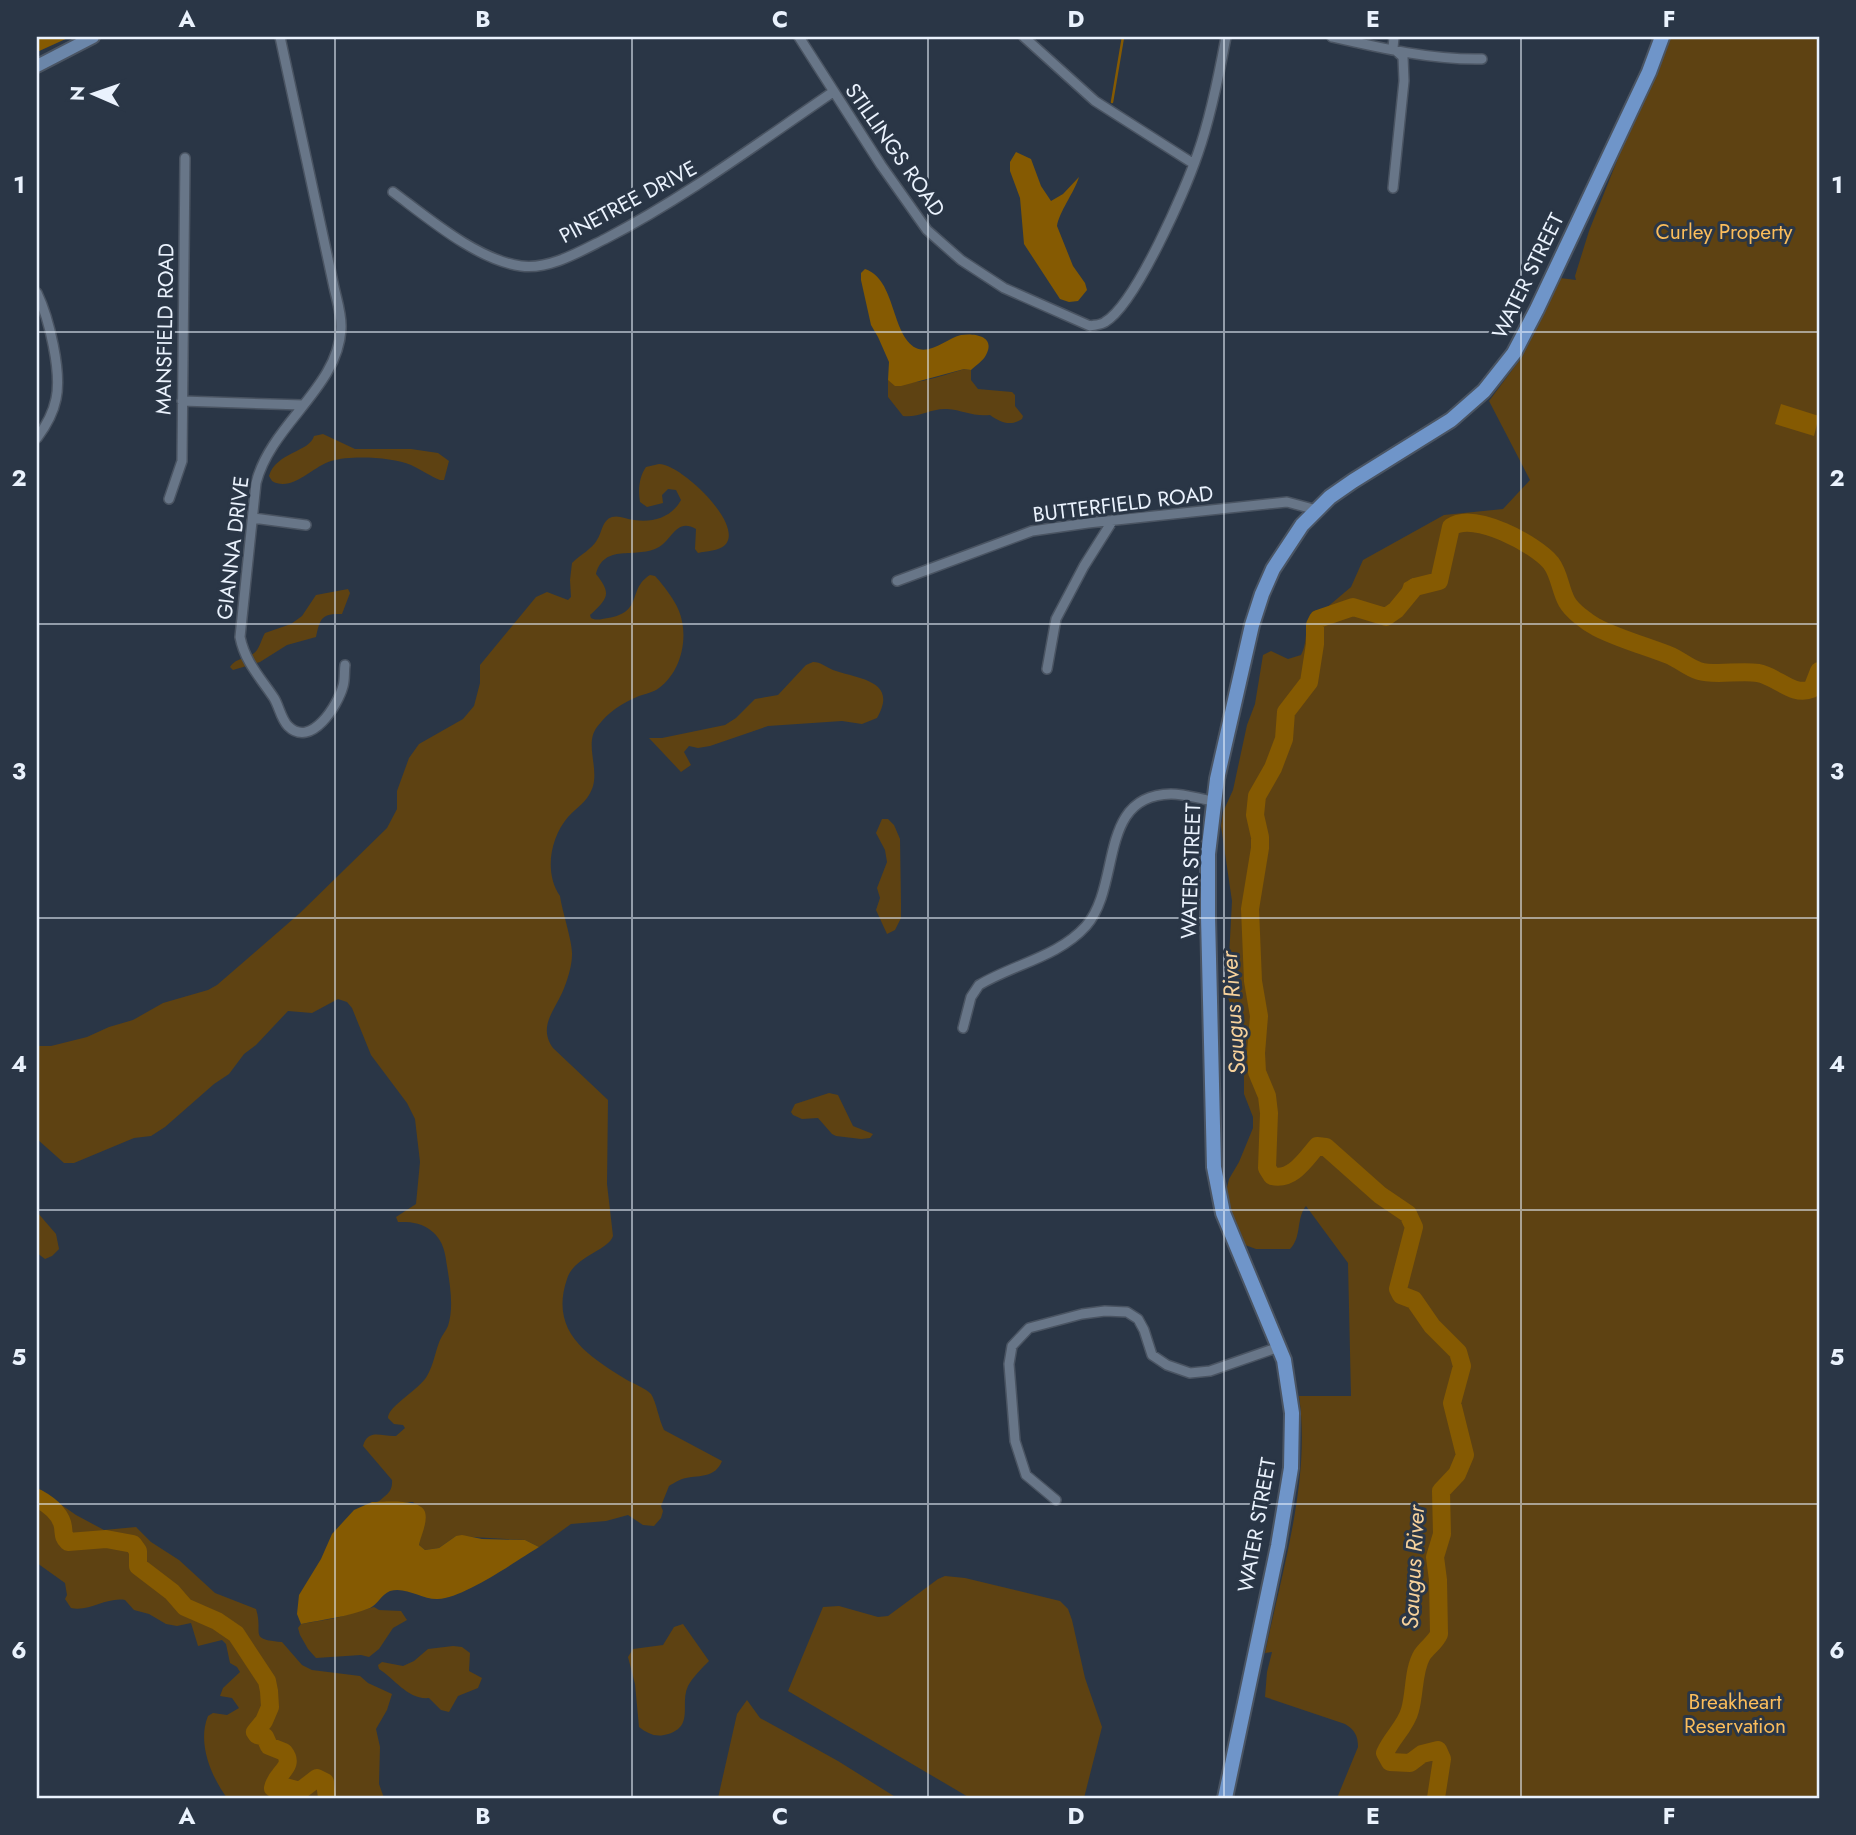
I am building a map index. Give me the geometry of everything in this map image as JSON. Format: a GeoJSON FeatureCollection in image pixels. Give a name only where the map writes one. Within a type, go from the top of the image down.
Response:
{"type":"FeatureCollection","features":[{"type":"Feature","properties":{"kind":"main road"},"geometry":{"type":"LineString","coordinates":[[37,66],[93,37]]}},
{"type":"Feature","properties":{"kind":"main road","name":"WATER STREET"},"geometry":{"type":"LineString","coordinates":[[1225,1798],[1278,1546],[1291,1468],[1292,1413],[1284,1360],[1223,1213],[1214,1167],[1208,853],[1213,801],[1239,677],[1259,601],[1281,555],[1302,525],[1353,481],[1451,420],[1484,391],[1514,354],[1649,72],[1662,37]]}},
{"type":"Feature","properties":{"kind":"street","name":"GIANNA DRIVE"},"geometry":{"type":"LineString","coordinates":[[280,37],[341,327],[337,354],[332,363],[275,439],[263,460],[256,482],[240,637],[247,660],[275,699],[287,726],[301,733],[309,732],[320,724],[335,704],[344,685],[345,665]]}},
{"type":"Feature","properties":{"kind":"street","name":"STILLINGS ROAD"},"geometry":{"type":"LineString","coordinates":[[799,37],[927,230],[961,260],[1004,288],[1090,326],[1104,323],[1118,310],[1151,259],[1182,196],[1194,164]]}},
{"type":"Feature","properties":{"kind":"street"},"geometry":{"type":"LineString","coordinates":[[1024,37],[1095,101],[1194,164],[1226,37]]}},
{"type":"Feature","properties":{"kind":"street"},"geometry":{"type":"LineString","coordinates":[[1332,37],[1452,59],[1482,59]]}},
{"type":"Feature","properties":{"kind":"street"},"geometry":{"type":"LineString","coordinates":[[1393,48],[1394,37]]}},
{"type":"Feature","properties":{"kind":"street"},"geometry":{"type":"LineString","coordinates":[[1393,48],[1403,57],[1404,81],[1393,188]]}},
{"type":"Feature","properties":{"kind":"street","name":"PINETREE DRIVE"},"geometry":{"type":"LineString","coordinates":[[393,192],[477,251],[505,263],[536,267],[578,253],[699,186],[834,92]]}},
{"type":"Feature","properties":{"kind":"street","name":"MANSFIELD ROAD"},"geometry":{"type":"LineString","coordinates":[[169,499],[182,461],[185,158]]}},
{"type":"Feature","properties":{"kind":"street"},"geometry":{"type":"LineString","coordinates":[[37,293],[49,325],[55,364],[56,397],[48,423],[37,438]]}},
{"type":"Feature","properties":{"kind":"street"},"geometry":{"type":"LineString","coordinates":[[182,401],[303,405]]}},
{"type":"Feature","properties":{"kind":"street","name":"BUTTERFIELD ROAD"},"geometry":{"type":"LineString","coordinates":[[897,581],[1032,531],[1287,502],[1317,510]]}},
{"type":"Feature","properties":{"kind":"street"},"geometry":{"type":"LineString","coordinates":[[253,518],[306,525]]}},
{"type":"Feature","properties":{"kind":"street"},"geometry":{"type":"LineString","coordinates":[[1047,669],[1056,619],[1084,566],[1113,520]]}},
{"type":"Feature","properties":{"kind":"street"},"geometry":{"type":"LineString","coordinates":[[963,1028],[971,997],[979,985],[1065,944],[1087,925],[1102,896],[1113,847],[1125,814],[1148,798],[1172,794],[1213,801]]}},
{"type":"Feature","properties":{"kind":"street"},"geometry":{"type":"LineString","coordinates":[[1056,1500],[1026,1475],[1015,1441],[1009,1364],[1012,1346],[1018,1336],[1029,1328],[1082,1314],[1127,1312],[1138,1319],[1152,1355],[1167,1366],[1190,1373],[1210,1371],[1279,1347]]}},
{"type":"Feature","properties":{"kind":"green space"},"geometry":{"type":"Polygon","coordinates":[[[1671,37],[1819,37],[1819,1798],[1337,1798],[1358,1747],[1355,1734],[1345,1724],[1265,1697],[1272,1652],[1265,1653],[1298,1492],[1302,1428],[1299,1396],[1351,1396],[1348,1263],[1306,1206],[1296,1239],[1290,1249],[1256,1249],[1245,1245],[1239,1236],[1226,1192],[1229,1179],[1253,1128],[1253,1117],[1244,1094],[1244,1077],[1234,1039],[1234,1014],[1227,995],[1232,901],[1221,826],[1223,812],[1233,790],[1247,725],[1255,704],[1263,655],[1271,651],[1288,659],[1301,655],[1308,621],[1313,611],[1325,609],[1351,587],[1363,560],[1444,515],[1503,509],[1530,480],[1489,401],[1521,358],[1560,278],[1576,280],[1589,231],[1630,128],[1671,37]]]}},
{"type":"Feature","properties":{"kind":"green space"},"geometry":{"type":"Polygon","coordinates":[[[964,369],[971,370],[971,380],[978,389],[1012,392],[1022,419],[1005,423],[990,415],[947,409],[903,416],[888,397],[888,380],[915,382],[964,369]]]}},
{"type":"Feature","properties":{"kind":"green space"},"geometry":{"type":"Polygon","coordinates":[[[323,434],[355,449],[411,449],[438,453],[449,461],[444,480],[403,462],[360,458],[331,461],[287,484],[272,481],[269,476],[278,462],[306,446],[314,436],[323,434]]]}},
{"type":"Feature","properties":{"kind":"green space"},"geometry":{"type":"Polygon","coordinates":[[[659,464],[681,474],[708,497],[726,524],[729,536],[722,547],[698,553],[695,549],[696,529],[684,526],[657,548],[606,558],[596,574],[604,586],[606,596],[590,615],[591,618],[608,618],[627,611],[643,581],[650,575],[655,576],[677,607],[682,621],[683,642],[678,663],[667,681],[655,691],[621,705],[597,727],[592,741],[592,789],[585,801],[562,825],[551,856],[552,877],[560,896],[572,955],[567,979],[549,1019],[547,1033],[553,1048],[608,1100],[607,1184],[613,1236],[605,1246],[583,1259],[571,1271],[563,1298],[563,1314],[568,1328],[586,1351],[612,1371],[651,1394],[664,1430],[722,1461],[711,1473],[677,1481],[669,1486],[661,1506],[661,1518],[654,1526],[643,1525],[628,1515],[606,1521],[571,1524],[539,1547],[525,1540],[456,1536],[439,1548],[425,1550],[419,1545],[425,1513],[413,1502],[378,1502],[390,1490],[392,1480],[363,1446],[365,1440],[372,1435],[396,1436],[405,1428],[403,1425],[394,1424],[388,1418],[389,1413],[429,1372],[450,1319],[449,1281],[444,1250],[434,1233],[414,1223],[398,1222],[396,1217],[416,1204],[420,1162],[415,1119],[407,1103],[371,1055],[352,1008],[347,1002],[338,999],[312,1013],[288,1011],[244,1054],[229,1074],[165,1127],[151,1136],[134,1138],[74,1163],[64,1163],[37,1139],[37,1046],[51,1046],[87,1037],[133,1020],[163,1003],[208,990],[300,913],[387,828],[397,809],[397,791],[409,758],[419,744],[463,719],[474,706],[480,683],[480,665],[536,597],[547,592],[568,600],[571,597],[572,563],[595,543],[606,521],[615,517],[641,521],[655,519],[667,515],[677,506],[681,500],[676,490],[668,489],[662,495],[663,503],[647,507],[640,502],[640,484],[646,467],[659,464]]]}},
{"type":"Feature","properties":{"kind":"green space"},"geometry":{"type":"Polygon","coordinates":[[[348,589],[350,593],[342,614],[323,618],[316,637],[287,645],[260,662],[233,670],[230,667],[236,661],[254,653],[265,633],[291,624],[302,616],[316,595],[348,589]]]}},
{"type":"Feature","properties":{"kind":"green space"},"geometry":{"type":"Polygon","coordinates":[[[813,662],[864,679],[879,688],[883,696],[877,718],[862,724],[842,721],[768,726],[710,746],[689,746],[684,752],[691,765],[681,772],[649,738],[662,738],[725,725],[755,699],[778,695],[806,665],[813,662]]]}},
{"type":"Feature","properties":{"kind":"green space"},"geometry":{"type":"Polygon","coordinates":[[[882,819],[888,819],[894,825],[900,839],[901,918],[895,930],[887,934],[876,910],[880,898],[877,888],[887,862],[885,850],[876,833],[882,819]]]}},
{"type":"Feature","properties":{"kind":"green space"},"geometry":{"type":"Polygon","coordinates":[[[829,1093],[838,1095],[853,1126],[873,1134],[870,1138],[836,1136],[818,1118],[802,1119],[791,1112],[795,1104],[829,1093]]]}},
{"type":"Feature","properties":{"kind":"green space"},"geometry":{"type":"Polygon","coordinates":[[[37,1212],[56,1234],[59,1249],[45,1259],[37,1253],[37,1212]]]}},
{"type":"Feature","properties":{"kind":"green space"},"geometry":{"type":"Polygon","coordinates":[[[37,1488],[76,1515],[104,1530],[136,1527],[151,1542],[179,1560],[215,1593],[256,1609],[261,1637],[282,1642],[302,1665],[312,1670],[360,1676],[368,1683],[392,1694],[387,1710],[376,1729],[380,1747],[379,1784],[384,1798],[227,1798],[211,1770],[204,1737],[208,1716],[213,1713],[227,1715],[239,1708],[232,1698],[220,1696],[223,1688],[240,1672],[230,1663],[226,1644],[222,1640],[198,1646],[191,1623],[177,1626],[166,1624],[149,1614],[134,1610],[125,1600],[71,1608],[65,1599],[65,1583],[37,1563],[37,1488]]]}},
{"type":"Feature","properties":{"kind":"green space"},"geometry":{"type":"Polygon","coordinates":[[[945,1576],[965,1578],[1060,1601],[1068,1609],[1085,1678],[1102,1727],[1084,1798],[970,1798],[788,1691],[823,1607],[839,1606],[878,1617],[888,1616],[945,1576]]]}},
{"type":"Feature","properties":{"kind":"green space"},"geometry":{"type":"Polygon","coordinates":[[[374,1607],[379,1610],[401,1611],[407,1620],[393,1628],[379,1649],[369,1657],[361,1655],[316,1658],[300,1635],[298,1628],[301,1624],[374,1607]]]}},
{"type":"Feature","properties":{"kind":"green space"},"geometry":{"type":"Polygon","coordinates":[[[683,1624],[709,1661],[688,1686],[685,1715],[680,1727],[674,1732],[654,1735],[639,1727],[635,1684],[628,1657],[633,1649],[663,1645],[674,1627],[683,1624]]]}},
{"type":"Feature","properties":{"kind":"green space"},"geometry":{"type":"Polygon","coordinates":[[[462,1647],[470,1653],[469,1671],[482,1678],[478,1688],[458,1696],[449,1712],[441,1710],[429,1698],[421,1698],[408,1692],[379,1669],[378,1665],[382,1662],[403,1666],[428,1649],[462,1647]]]}},
{"type":"Feature","properties":{"kind":"green space"},"geometry":{"type":"Polygon","coordinates":[[[747,1700],[760,1718],[838,1761],[897,1798],[718,1798],[737,1714],[747,1700]]]}},
{"type":"Feature","properties":{"kind":"shaded area"},"geometry":{"type":"Polygon","coordinates":[[[37,37],[70,37],[37,52],[37,37]]]}},
{"type":"Feature","properties":{"kind":"shaded area"},"geometry":{"type":"Polygon","coordinates":[[[1016,152],[1031,159],[1041,186],[1051,201],[1063,194],[1079,177],[1057,226],[1073,266],[1087,290],[1078,301],[1060,299],[1024,244],[1020,198],[1010,171],[1010,162],[1016,152]]]}},
{"type":"Feature","properties":{"kind":"shaded area"},"geometry":{"type":"Polygon","coordinates":[[[865,269],[883,284],[902,332],[916,348],[933,348],[961,335],[972,335],[986,340],[988,349],[985,357],[971,370],[964,369],[895,386],[888,380],[889,362],[871,325],[861,280],[861,273],[865,269]]]}},
{"type":"Feature","properties":{"kind":"shaded area"},"geometry":{"type":"Polygon","coordinates":[[[1781,404],[1819,416],[1814,436],[1775,424],[1781,404]]]}},
{"type":"Feature","properties":{"kind":"shaded area"},"geometry":{"type":"Polygon","coordinates":[[[1413,578],[1432,584],[1404,608],[1386,617],[1398,601],[1404,583],[1413,578]]]}},
{"type":"Feature","properties":{"kind":"shaded area"},"geometry":{"type":"Polygon","coordinates":[[[372,1502],[402,1502],[422,1508],[426,1520],[419,1545],[425,1550],[439,1548],[462,1535],[482,1539],[525,1540],[539,1547],[490,1578],[449,1597],[432,1599],[402,1590],[390,1591],[370,1608],[345,1616],[301,1624],[297,1614],[299,1595],[321,1559],[332,1534],[354,1510],[372,1502]]]}},
{"type":"Feature","properties":{"kind":"waterway"},"geometry":{"type":"LineString","coordinates":[[1112,102],[1123,37]]}},
{"type":"Feature","properties":{"kind":"waterway","name":"Saugus River"},"geometry":{"type":"LineString","coordinates":[[1436,1798],[1442,1759],[1438,1750],[1422,1754],[1410,1763],[1390,1762],[1385,1753],[1408,1716],[1419,1661],[1439,1634],[1435,1557],[1442,1534],[1441,1491],[1457,1474],[1465,1455],[1452,1403],[1462,1366],[1458,1352],[1432,1326],[1414,1300],[1401,1295],[1398,1289],[1414,1227],[1408,1214],[1380,1195],[1326,1147],[1317,1146],[1292,1172],[1279,1177],[1272,1176],[1267,1168],[1267,1096],[1257,1072],[1259,1016],[1253,981],[1250,909],[1260,848],[1255,815],[1257,796],[1273,768],[1284,739],[1286,712],[1309,682],[1315,625],[1318,619],[1353,607],[1386,617],[1396,610],[1415,587],[1439,581],[1451,527],[1461,523],[1474,523],[1504,532],[1543,555],[1554,568],[1572,609],[1592,625],[1614,635],[1671,656],[1699,671],[1758,673],[1798,690],[1812,689],[1819,671]]}},
{"type":"Feature","properties":{"kind":"waterway","name":"Saugus River"},"geometry":{"type":"LineString","coordinates":[[37,1498],[57,1513],[68,1542],[106,1539],[133,1544],[138,1551],[138,1566],[172,1592],[185,1607],[217,1621],[236,1634],[267,1681],[269,1691],[270,1707],[255,1732],[265,1737],[269,1746],[284,1752],[287,1757],[287,1766],[273,1788],[277,1790],[285,1787],[300,1791],[317,1778],[325,1782],[327,1798]]}},
{"type":"Feature","properties":{"kind":"park label","name":"Curley Property"},"geometry":{"type":"Point","coordinates":[1724,232]}},
{"type":"Feature","properties":{"kind":"park label","name":"Breakheart Reservation"},"geometry":{"type":"Point","coordinates":[1735,1714]}}]}
